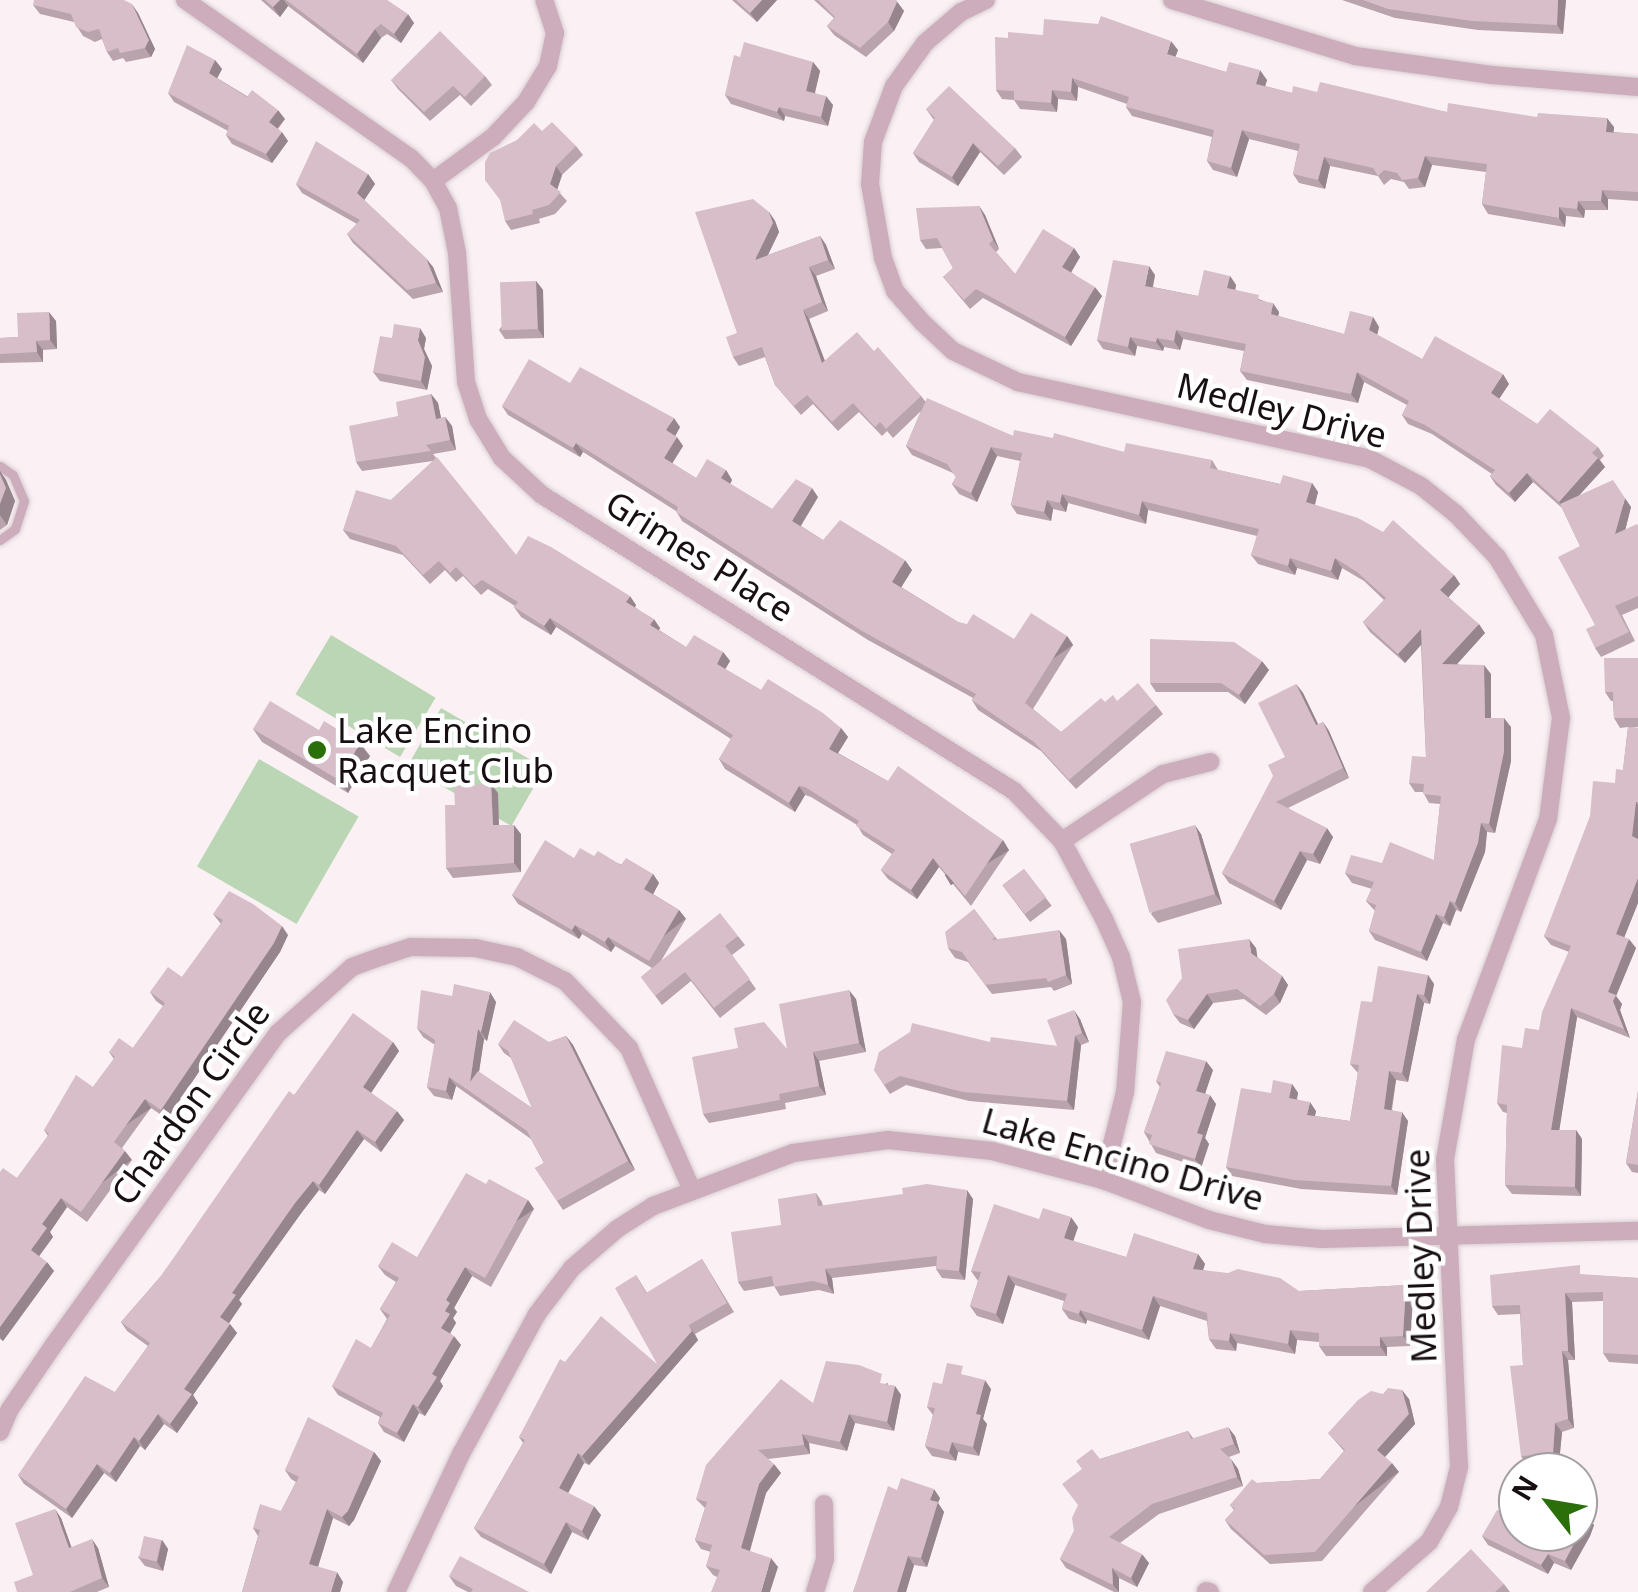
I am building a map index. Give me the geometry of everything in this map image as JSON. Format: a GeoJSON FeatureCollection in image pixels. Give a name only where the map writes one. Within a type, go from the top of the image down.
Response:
{"type":"FeatureCollection","features":[{"type":"Feature","properties":{"kind":"street","name":"Grimes Place"},"geometry":{"type":"LineString","coordinates":[[185,0],[411,158],[433,181],[448,208],[457,253],[466,382],[478,418],[502,458],[542,495],[1014,790],[1062,841],[1104,919],[1132,1002],[1125,1092],[1103,1180]]}},
{"type":"Feature","properties":{"kind":"street"},"geometry":{"type":"LineString","coordinates":[[433,181],[492,137],[526,102],[548,66],[554,33],[544,0]]}},
{"type":"Feature","properties":{"kind":"street","name":"Medley Drive"},"geometry":{"type":"LineString","coordinates":[[986,0],[956,6],[924,43],[894,86],[873,142],[874,226],[896,291],[922,322],[953,350],[1018,382],[1370,459],[1421,486],[1456,514],[1497,557],[1544,636],[1561,718],[1548,819],[1485,984],[1454,1090],[1445,1159],[1445,1234],[1453,1291],[1459,1468],[1449,1507],[1429,1542],[1372,1592]]}},
{"type":"Feature","properties":{"kind":"street"},"geometry":{"type":"LineString","coordinates":[[1172,0],[1354,56],[1492,75],[1638,86]]}},
{"type":"Feature","properties":{"kind":"street"},"geometry":{"type":"LineString","coordinates":[[1062,841],[1162,774],[1210,762]]}},
{"type":"Feature","properties":{"kind":"street","name":"Chardon Circle"},"geometry":{"type":"LineString","coordinates":[[0,1432],[10,1409],[53,1346],[278,1033],[352,968],[382,956],[411,948],[475,948],[517,956],[565,980],[628,1048],[692,1190]]}},
{"type":"Feature","properties":{"kind":"street","name":"Lake Encino Drive"},"geometry":{"type":"LineString","coordinates":[[396,1592],[461,1454],[538,1314],[572,1268],[617,1229],[653,1206],[793,1153],[888,1140],[992,1151],[1103,1180],[1209,1220],[1266,1234],[1322,1240],[1638,1231]]}},
{"type":"Feature","properties":{"kind":"street"},"geometry":{"type":"LineString","coordinates":[[815,1592],[826,1559],[824,1504]]}},
{"type":"Feature","properties":{"kind":"lane"},"geometry":{"type":"LineString","coordinates":[[0,466],[13,475],[24,502],[15,529],[0,540]]}},
{"type":"Feature","properties":{"kind":"green space"},"geometry":{"type":"Polygon","coordinates":[[[331,635],[436,698],[400,757],[295,694],[331,635]]]}},
{"type":"Feature","properties":{"kind":"green space"},"geometry":{"type":"Polygon","coordinates":[[[441,708],[545,768],[511,826],[408,766],[441,708]]]}},
{"type":"Feature","properties":{"kind":"green space"},"geometry":{"type":"Polygon","coordinates":[[[259,759],[359,816],[297,924],[197,866],[259,759]]]}},
{"type":"Feature","properties":{"kind":"building"},"geometry":{"type":"Polygon","coordinates":[[[34,0],[124,0],[132,4],[149,40],[145,48],[107,52],[99,29],[88,32],[76,27],[71,14],[33,5],[34,0]]]}},
{"type":"Feature","properties":{"kind":"building"},"geometry":{"type":"Polygon","coordinates":[[[286,0],[387,0],[408,14],[394,34],[381,24],[357,54],[286,0]]]}},
{"type":"Feature","properties":{"kind":"building"},"geometry":{"type":"Polygon","coordinates":[[[736,0],[762,0],[750,13],[736,0]]]}},
{"type":"Feature","properties":{"kind":"building"},"geometry":{"type":"Polygon","coordinates":[[[818,0],[897,2],[888,22],[860,48],[827,26],[835,17],[818,0]]]}},
{"type":"Feature","properties":{"kind":"building"},"geometry":{"type":"Polygon","coordinates":[[[1363,0],[1558,0],[1557,25],[1472,21],[1388,9],[1363,0]]]}},
{"type":"Feature","properties":{"kind":"building"},"geometry":{"type":"Polygon","coordinates":[[[1101,16],[1171,41],[1167,54],[1226,72],[1229,62],[1260,70],[1256,84],[1292,93],[1293,86],[1317,92],[1320,82],[1447,112],[1448,103],[1537,117],[1538,113],[1607,118],[1606,132],[1638,134],[1638,192],[1602,190],[1601,201],[1578,201],[1577,209],[1559,207],[1559,218],[1482,204],[1487,164],[1425,156],[1418,178],[1402,180],[1397,173],[1384,170],[1378,176],[1373,168],[1324,157],[1318,180],[1293,174],[1300,144],[1242,130],[1231,168],[1207,161],[1214,130],[1126,107],[1129,97],[1072,78],[1071,92],[1052,90],[1051,103],[1014,100],[1014,91],[996,90],[995,37],[1008,38],[1008,32],[1043,35],[1044,19],[1098,24],[1101,16]]]}},
{"type":"Feature","properties":{"kind":"building"},"geometry":{"type":"Polygon","coordinates":[[[440,31],[485,76],[465,97],[453,86],[424,112],[391,80],[440,31]]]}},
{"type":"Feature","properties":{"kind":"building"},"geometry":{"type":"Polygon","coordinates":[[[744,42],[813,62],[806,91],[826,96],[821,117],[779,107],[777,112],[725,95],[734,55],[740,57],[744,42]]]}},
{"type":"Feature","properties":{"kind":"building"},"geometry":{"type":"Polygon","coordinates":[[[187,45],[215,60],[209,73],[247,97],[252,90],[278,110],[269,122],[282,132],[266,154],[226,135],[229,126],[168,93],[187,45]]]}},
{"type":"Feature","properties":{"kind":"building"},"geometry":{"type":"Polygon","coordinates":[[[949,86],[1015,148],[998,166],[973,143],[952,177],[913,153],[935,118],[926,109],[949,86]]]}},
{"type":"Feature","properties":{"kind":"building"},"geometry":{"type":"Polygon","coordinates":[[[552,122],[576,146],[556,166],[550,184],[561,192],[549,205],[532,210],[533,214],[505,221],[500,200],[485,180],[485,162],[490,153],[517,140],[534,123],[542,131],[552,122]]]}},
{"type":"Feature","properties":{"kind":"building"},"geometry":{"type":"Polygon","coordinates":[[[316,141],[368,174],[357,193],[426,258],[436,283],[407,290],[347,234],[360,220],[296,184],[316,141]]]}},
{"type":"Feature","properties":{"kind":"building"},"geometry":{"type":"Polygon","coordinates":[[[753,199],[769,212],[773,223],[755,260],[820,236],[828,260],[809,267],[822,302],[803,310],[822,363],[857,332],[874,351],[878,347],[921,396],[886,429],[880,422],[875,427],[853,403],[832,422],[807,395],[794,406],[775,385],[762,347],[733,357],[726,337],[737,333],[695,212],[753,199]]]}},
{"type":"Feature","properties":{"kind":"building"},"geometry":{"type":"Polygon","coordinates":[[[979,206],[993,240],[989,244],[1015,274],[1043,229],[1074,248],[1062,267],[1095,287],[1065,337],[976,289],[964,300],[943,277],[953,268],[937,238],[920,240],[916,208],[979,206]]]}},
{"type":"Feature","properties":{"kind":"building"},"geometry":{"type":"Polygon","coordinates":[[[1113,260],[1149,266],[1145,286],[1198,296],[1204,270],[1230,276],[1227,288],[1259,295],[1258,300],[1273,303],[1271,314],[1344,334],[1350,311],[1373,317],[1369,330],[1422,359],[1435,336],[1503,374],[1491,393],[1537,424],[1550,409],[1598,447],[1592,453],[1598,458],[1559,502],[1527,473],[1509,493],[1490,476],[1495,470],[1425,425],[1402,415],[1409,401],[1357,372],[1351,394],[1240,371],[1246,344],[1176,330],[1174,341],[1130,337],[1128,347],[1097,340],[1113,260]]]}},
{"type":"Feature","properties":{"kind":"building"},"geometry":{"type":"Polygon","coordinates":[[[536,281],[538,329],[502,330],[500,282],[536,281]]]}},
{"type":"Feature","properties":{"kind":"building"},"geometry":{"type":"Polygon","coordinates":[[[49,312],[50,340],[36,341],[37,352],[0,354],[0,338],[18,337],[17,313],[49,312]]]}},
{"type":"Feature","properties":{"kind":"building"},"geometry":{"type":"Polygon","coordinates":[[[394,324],[420,328],[418,340],[425,357],[421,381],[373,372],[380,336],[392,338],[394,324]]]}},
{"type":"Feature","properties":{"kind":"building"},"geometry":{"type":"Polygon","coordinates":[[[529,359],[570,383],[580,367],[674,418],[666,430],[677,437],[664,458],[696,478],[707,459],[726,470],[721,478],[772,509],[796,479],[812,488],[792,521],[823,540],[840,520],[905,560],[892,582],[958,622],[967,624],[973,614],[1014,639],[1031,613],[1067,636],[1025,703],[1061,732],[1101,698],[1105,702],[1113,695],[1117,701],[1138,683],[1156,705],[1069,780],[1034,742],[972,700],[976,694],[862,631],[576,443],[573,448],[502,406],[529,359]]]}},
{"type":"Feature","properties":{"kind":"building"},"geometry":{"type":"Polygon","coordinates":[[[431,394],[436,419],[445,417],[450,440],[426,445],[431,451],[356,462],[349,426],[398,416],[396,402],[431,394]]]}},
{"type":"Feature","properties":{"kind":"building"},"geometry":{"type":"Polygon","coordinates":[[[927,398],[1013,436],[1014,430],[1053,438],[1054,433],[1124,452],[1126,443],[1212,460],[1210,468],[1280,484],[1283,475],[1312,483],[1306,502],[1358,518],[1383,532],[1393,520],[1454,575],[1440,590],[1479,624],[1442,664],[1484,665],[1485,718],[1504,718],[1504,752],[1489,824],[1481,823],[1478,843],[1455,903],[1450,901],[1444,917],[1436,914],[1421,952],[1369,931],[1376,905],[1366,901],[1374,882],[1345,873],[1351,855],[1382,863],[1390,842],[1434,860],[1441,796],[1423,794],[1424,784],[1409,783],[1412,756],[1426,757],[1421,629],[1398,654],[1363,622],[1386,598],[1335,558],[1331,571],[1290,558],[1288,566],[1251,555],[1259,529],[1142,501],[1139,515],[1062,494],[1060,503],[1047,500],[1044,512],[1011,505],[1022,453],[991,447],[971,493],[952,484],[956,477],[947,464],[906,446],[927,398]]]}},
{"type":"Feature","properties":{"kind":"building"},"geometry":{"type":"Polygon","coordinates":[[[437,457],[516,555],[528,536],[551,547],[630,596],[626,602],[654,619],[650,625],[686,647],[694,635],[723,652],[717,664],[761,690],[768,679],[823,713],[841,728],[829,749],[888,781],[898,766],[1003,840],[965,896],[933,858],[911,890],[881,870],[895,850],[856,826],[859,821],[805,787],[799,786],[789,803],[719,759],[733,735],[550,618],[544,626],[514,607],[518,602],[482,580],[474,586],[456,567],[450,573],[439,561],[423,575],[396,546],[343,530],[356,490],[391,500],[437,457]]]}},
{"type":"Feature","properties":{"kind":"building"},"geometry":{"type":"Polygon","coordinates":[[[0,474],[6,488],[0,504],[0,474]]]}},
{"type":"Feature","properties":{"kind":"building"},"geometry":{"type":"Polygon","coordinates":[[[1613,480],[1625,498],[1615,534],[1638,526],[1638,596],[1615,606],[1629,632],[1595,648],[1586,629],[1595,625],[1558,557],[1580,546],[1560,504],[1613,480]]]}},
{"type":"Feature","properties":{"kind":"building"},"geometry":{"type":"Polygon","coordinates":[[[1150,639],[1234,642],[1262,661],[1239,695],[1221,683],[1150,683],[1150,639]]]}},
{"type":"Feature","properties":{"kind":"building"},"geometry":{"type":"Polygon","coordinates":[[[1604,658],[1638,658],[1638,718],[1614,718],[1613,692],[1605,692],[1604,658]]]}},
{"type":"Feature","properties":{"kind":"building"},"geometry":{"type":"Polygon","coordinates":[[[1296,684],[1316,725],[1323,722],[1343,768],[1276,802],[1327,828],[1313,854],[1300,851],[1274,901],[1222,873],[1273,776],[1268,765],[1285,757],[1258,703],[1296,684]]]}},
{"type":"Feature","properties":{"kind":"building","name":"Lake Encino Racquet Club"},"geometry":{"type":"Polygon","coordinates":[[[270,701],[319,730],[324,721],[360,743],[339,780],[253,729],[270,701]]]}},
{"type":"Feature","properties":{"kind":"building"},"geometry":{"type":"Polygon","coordinates":[[[1628,727],[1638,728],[1638,802],[1632,836],[1638,839],[1638,878],[1616,934],[1629,939],[1608,992],[1616,995],[1613,1001],[1624,1029],[1571,1008],[1551,1130],[1576,1130],[1575,1187],[1505,1185],[1507,1105],[1497,1103],[1502,1045],[1522,1048],[1525,1028],[1539,1030],[1542,1012],[1571,946],[1544,936],[1590,816],[1593,781],[1615,783],[1616,769],[1623,770],[1628,727]]]}},
{"type":"Feature","properties":{"kind":"building"},"geometry":{"type":"Polygon","coordinates":[[[491,784],[493,825],[514,825],[514,863],[446,868],[445,805],[455,805],[454,786],[491,784]]]}},
{"type":"Feature","properties":{"kind":"building"},"geometry":{"type":"Polygon","coordinates":[[[1195,825],[1215,894],[1149,913],[1130,844],[1195,825]]]}},
{"type":"Feature","properties":{"kind":"building"},"geometry":{"type":"Polygon","coordinates":[[[545,840],[574,858],[580,848],[594,856],[598,851],[621,865],[626,858],[653,874],[644,889],[679,910],[649,961],[608,937],[605,942],[575,925],[572,930],[512,895],[545,840]]]}},
{"type":"Feature","properties":{"kind":"building"},"geometry":{"type":"Polygon","coordinates":[[[1024,869],[1046,897],[1025,914],[1003,886],[1024,869]]]}},
{"type":"Feature","properties":{"kind":"building"},"geometry":{"type":"Polygon","coordinates":[[[229,891],[282,926],[274,943],[161,1110],[145,1099],[114,1142],[125,1151],[81,1212],[61,1198],[42,1224],[47,1228],[31,1250],[47,1262],[0,1327],[0,1172],[3,1168],[17,1178],[49,1134],[44,1130],[76,1075],[93,1087],[115,1057],[109,1052],[119,1038],[133,1048],[165,1003],[150,992],[168,967],[182,977],[223,920],[213,914],[229,891]]]}},
{"type":"Feature","properties":{"kind":"building"},"geometry":{"type":"Polygon","coordinates":[[[974,909],[995,937],[992,940],[1059,930],[1066,975],[1048,982],[1046,978],[985,985],[962,952],[948,948],[945,932],[974,909]]]}},
{"type":"Feature","properties":{"kind":"building"},"geometry":{"type":"Polygon","coordinates":[[[720,913],[738,936],[725,946],[750,979],[714,1008],[685,972],[655,996],[641,977],[720,913]]]}},
{"type":"Feature","properties":{"kind":"building"},"geometry":{"type":"Polygon","coordinates":[[[1249,939],[1251,953],[1282,976],[1274,994],[1260,1006],[1237,989],[1207,994],[1188,1020],[1173,1014],[1166,1000],[1182,978],[1178,949],[1249,939]]]}},
{"type":"Feature","properties":{"kind":"building"},"geometry":{"type":"Polygon","coordinates":[[[1378,966],[1428,975],[1424,995],[1417,994],[1402,1073],[1389,1071],[1384,1109],[1402,1112],[1391,1186],[1294,1180],[1226,1167],[1241,1088],[1271,1093],[1273,1080],[1292,1084],[1289,1098],[1310,1102],[1307,1115],[1350,1121],[1359,1065],[1350,1064],[1361,1001],[1372,1002],[1378,966]]]}},
{"type":"Feature","properties":{"kind":"building"},"geometry":{"type":"Polygon","coordinates":[[[454,984],[490,992],[481,1032],[478,1029],[470,1082],[478,1071],[532,1108],[508,1051],[498,1044],[514,1020],[549,1042],[566,1036],[628,1161],[557,1201],[535,1168],[544,1163],[527,1131],[449,1077],[446,1091],[427,1087],[435,1040],[417,1028],[421,990],[452,996],[454,984]]]}},
{"type":"Feature","properties":{"kind":"building"},"geometry":{"type":"Polygon","coordinates":[[[849,990],[859,1043],[813,1052],[819,1086],[779,1094],[780,1100],[703,1114],[692,1057],[738,1048],[734,1028],[764,1022],[787,1049],[779,1004],[849,990]]]}},
{"type":"Feature","properties":{"kind":"building"},"geometry":{"type":"Polygon","coordinates":[[[1074,1010],[1082,1033],[1075,1036],[1067,1101],[963,1092],[900,1076],[884,1085],[874,1070],[879,1052],[910,1032],[912,1023],[990,1042],[991,1037],[1057,1046],[1047,1020],[1074,1010]]]}},
{"type":"Feature","properties":{"kind":"building"},"geometry":{"type":"Polygon","coordinates":[[[353,1013],[393,1042],[363,1087],[397,1111],[375,1142],[357,1130],[319,1185],[313,1181],[295,1203],[232,1293],[236,1295],[220,1317],[230,1324],[184,1389],[192,1394],[170,1424],[158,1414],[139,1441],[134,1437],[110,1473],[97,1464],[66,1509],[18,1475],[85,1376],[115,1392],[150,1343],[121,1322],[161,1276],[289,1091],[294,1095],[353,1013]]]}},
{"type":"Feature","properties":{"kind":"building"},"geometry":{"type":"Polygon","coordinates":[[[1166,1051],[1206,1061],[1196,1091],[1210,1095],[1197,1133],[1203,1135],[1195,1159],[1149,1144],[1152,1135],[1144,1132],[1161,1083],[1156,1081],[1166,1051]]]}},
{"type":"Feature","properties":{"kind":"building"},"geometry":{"type":"Polygon","coordinates":[[[1638,1091],[1638,1165],[1626,1163],[1638,1091]]]}},
{"type":"Feature","properties":{"kind":"building"},"geometry":{"type":"Polygon","coordinates":[[[466,1173],[486,1184],[489,1179],[528,1200],[485,1278],[465,1267],[446,1300],[450,1303],[445,1311],[450,1314],[441,1328],[454,1336],[432,1374],[437,1377],[418,1407],[413,1404],[397,1433],[378,1423],[383,1413],[332,1386],[356,1339],[371,1348],[390,1315],[380,1309],[399,1278],[378,1266],[392,1242],[417,1257],[466,1173]]]}},
{"type":"Feature","properties":{"kind":"building"},"geometry":{"type":"Polygon","coordinates":[[[927,1184],[967,1190],[959,1271],[936,1269],[937,1256],[825,1269],[828,1285],[813,1281],[774,1287],[772,1276],[738,1282],[731,1232],[781,1225],[778,1199],[816,1193],[818,1206],[903,1194],[902,1188],[927,1184]]]}},
{"type":"Feature","properties":{"kind":"building"},"geometry":{"type":"Polygon","coordinates":[[[994,1204],[1039,1219],[1043,1208],[1071,1217],[1064,1238],[1126,1257],[1134,1233],[1198,1254],[1193,1269],[1228,1273],[1238,1269],[1280,1278],[1299,1291],[1406,1285],[1403,1336],[1380,1337],[1380,1346],[1319,1346],[1319,1333],[1290,1330],[1288,1344],[1230,1333],[1229,1341],[1209,1339],[1207,1313],[1153,1296],[1142,1330],[1080,1310],[1079,1314],[1062,1309],[1067,1294],[1008,1275],[996,1314],[970,1306],[981,1272],[971,1271],[994,1204]]]}},
{"type":"Feature","properties":{"kind":"building"},"geometry":{"type":"Polygon","coordinates":[[[702,1259],[727,1303],[689,1325],[692,1331],[582,1456],[578,1453],[559,1488],[594,1506],[582,1531],[566,1522],[544,1564],[474,1528],[525,1440],[519,1437],[560,1359],[565,1362],[601,1316],[657,1364],[615,1288],[636,1275],[646,1293],[702,1259]]]}},
{"type":"Feature","properties":{"kind":"building"},"geometry":{"type":"Polygon","coordinates":[[[1580,1265],[1580,1274],[1638,1278],[1638,1355],[1603,1353],[1603,1292],[1565,1293],[1568,1351],[1562,1351],[1568,1419],[1555,1423],[1553,1452],[1521,1452],[1510,1366],[1523,1365],[1520,1305],[1492,1306],[1490,1275],[1580,1265]]]}},
{"type":"Feature","properties":{"kind":"building"},"geometry":{"type":"Polygon","coordinates":[[[826,1361],[859,1365],[882,1374],[880,1383],[895,1386],[887,1422],[849,1414],[840,1442],[802,1434],[804,1445],[758,1450],[774,1464],[759,1484],[741,1548],[771,1558],[761,1592],[711,1592],[720,1570],[706,1566],[712,1545],[695,1540],[707,1502],[696,1499],[706,1465],[781,1379],[813,1403],[826,1361]]]}},
{"type":"Feature","properties":{"kind":"building"},"geometry":{"type":"Polygon","coordinates":[[[947,1363],[963,1366],[961,1374],[985,1380],[973,1447],[952,1442],[949,1452],[925,1446],[935,1408],[927,1407],[933,1382],[942,1384],[947,1363]]]}},
{"type":"Feature","properties":{"kind":"building"},"geometry":{"type":"Polygon","coordinates":[[[1388,1388],[1402,1390],[1409,1414],[1377,1450],[1392,1463],[1315,1552],[1264,1555],[1225,1520],[1235,1509],[1230,1505],[1252,1479],[1257,1483],[1320,1479],[1345,1450],[1328,1433],[1358,1400],[1371,1391],[1383,1394],[1388,1388]]]}},
{"type":"Feature","properties":{"kind":"building"},"geometry":{"type":"Polygon","coordinates":[[[308,1417],[374,1452],[348,1511],[342,1517],[327,1509],[309,1564],[337,1572],[331,1592],[242,1592],[260,1530],[253,1528],[260,1504],[281,1511],[299,1477],[285,1470],[308,1417]]]}},
{"type":"Feature","properties":{"kind":"building"},"geometry":{"type":"Polygon","coordinates":[[[1228,1427],[1234,1444],[1220,1449],[1231,1459],[1237,1477],[1152,1504],[1109,1537],[1142,1554],[1131,1578],[1112,1568],[1113,1585],[1060,1559],[1074,1531],[1072,1518],[1078,1505],[1062,1484],[1082,1469],[1076,1461],[1092,1449],[1100,1459],[1188,1431],[1191,1439],[1228,1427]]]}},
{"type":"Feature","properties":{"kind":"building"},"geometry":{"type":"Polygon","coordinates":[[[901,1478],[934,1489],[930,1500],[938,1502],[921,1558],[908,1556],[897,1592],[853,1592],[888,1486],[897,1490],[901,1478]]]}},
{"type":"Feature","properties":{"kind":"building"},"geometry":{"type":"Polygon","coordinates":[[[55,1509],[69,1548],[92,1539],[102,1578],[70,1592],[17,1592],[14,1582],[33,1575],[15,1523],[55,1509]]]}},
{"type":"Feature","properties":{"kind":"building"},"geometry":{"type":"Polygon","coordinates":[[[1498,1510],[1498,1544],[1482,1536],[1498,1510]]]}},
{"type":"Feature","properties":{"kind":"building"},"geometry":{"type":"Polygon","coordinates":[[[144,1536],[162,1540],[157,1561],[139,1557],[144,1536]]]}},
{"type":"Feature","properties":{"kind":"building"},"geometry":{"type":"Polygon","coordinates":[[[1471,1549],[1504,1584],[1495,1592],[1426,1592],[1471,1549]]]}},
{"type":"Feature","properties":{"kind":"building"},"geometry":{"type":"Polygon","coordinates":[[[1515,1552],[1570,1552],[1565,1561],[1548,1554],[1541,1565],[1515,1552]]]}},
{"type":"Feature","properties":{"kind":"building"},"geometry":{"type":"Polygon","coordinates":[[[460,1556],[529,1592],[471,1592],[473,1589],[449,1576],[460,1556]]]}},
{"type":"Feature","properties":{"kind":"place","name":"Lake Encino Racquet Club"},"geometry":{"type":"Point","coordinates":[317,750]}}]}
